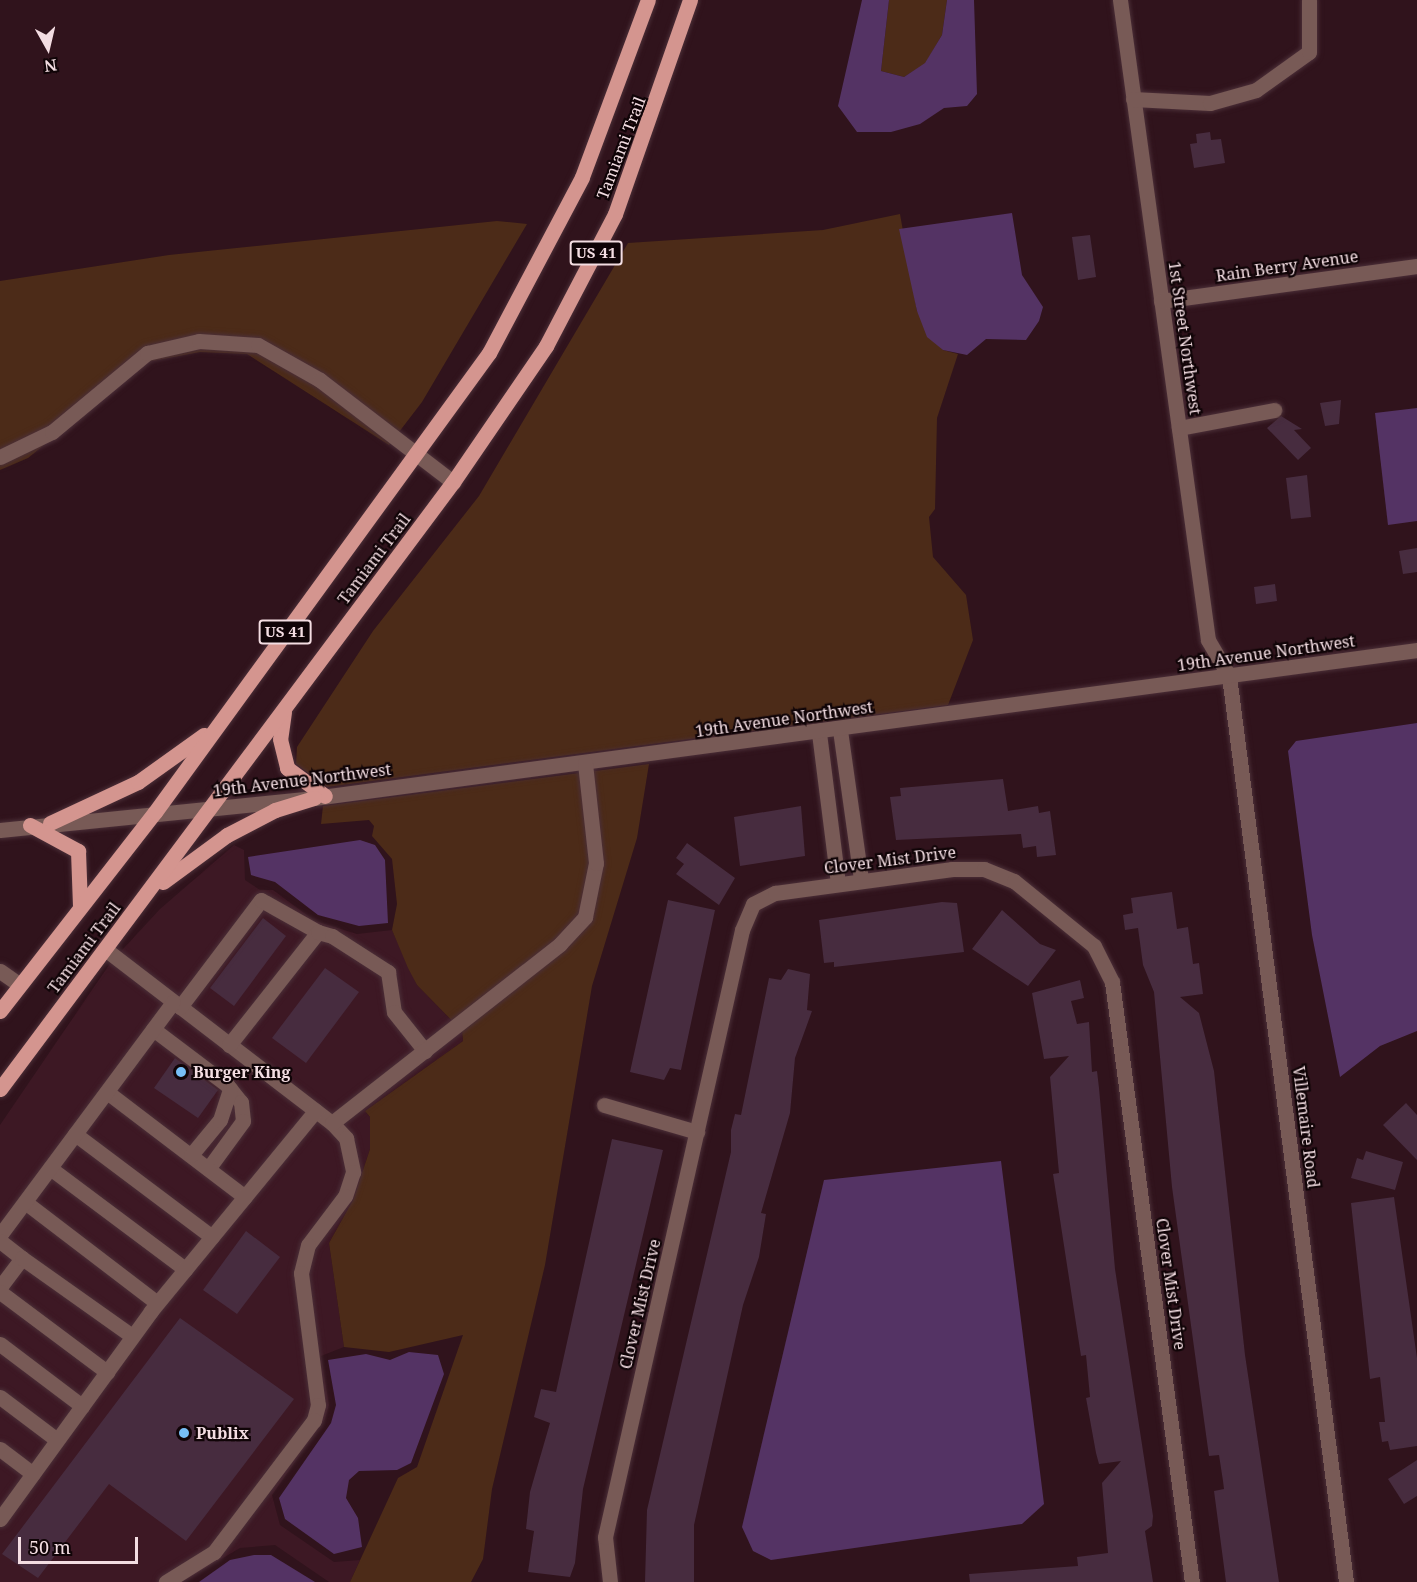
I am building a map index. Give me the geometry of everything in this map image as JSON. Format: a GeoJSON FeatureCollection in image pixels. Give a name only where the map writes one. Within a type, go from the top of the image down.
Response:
{"type":"FeatureCollection","features":[{"type":"Feature","properties":{"kind":"main road","name":"Tamiami Trail"},"geometry":{"type":"LineString","coordinates":[[0,1011],[80,905],[155,812],[213,728],[418,455],[489,353],[555,235],[603,126],[648,0]]}},
{"type":"Feature","properties":{"kind":"main road","name":"Tamiami Trail"},"geometry":{"type":"LineString","coordinates":[[0,1089],[213,809],[453,482],[546,346],[600,244],[645,141],[690,0]]}},
{"type":"Feature","properties":{"kind":"main road"},"geometry":{"type":"LineString","coordinates":[[284,711],[280,739],[287,768],[320,797]]}},
{"type":"Feature","properties":{"kind":"main road"},"geometry":{"type":"LineString","coordinates":[[50,823],[138,782],[213,728]]}},
{"type":"Feature","properties":{"kind":"main road"},"geometry":{"type":"LineString","coordinates":[[148,892],[227,835],[275,810],[320,797]]}},
{"type":"Feature","properties":{"kind":"main road"},"geometry":{"type":"LineString","coordinates":[[30,825],[78,851],[80,905]]}},
{"type":"Feature","properties":{"kind":"street","name":"1st Street Northwest"},"geometry":{"type":"LineString","coordinates":[[1120,0],[1208,640],[1229,676]]}},
{"type":"Feature","properties":{"kind":"street"},"geometry":{"type":"LineString","coordinates":[[1133,99],[1210,103],[1256,90],[1309,52],[1309,0]]}},
{"type":"Feature","properties":{"kind":"street","name":"Rain Berry Avenue"},"geometry":{"type":"LineString","coordinates":[[1161,301],[1417,266]]}},
{"type":"Feature","properties":{"kind":"street"},"geometry":{"type":"LineString","coordinates":[[0,457],[52,432],[147,353],[199,341],[258,345],[320,380],[453,482]]}},
{"type":"Feature","properties":{"kind":"street"},"geometry":{"type":"LineString","coordinates":[[1179,428],[1274,410]]}},
{"type":"Feature","properties":{"kind":"street","name":"19th Avenue Northwest"},"geometry":{"type":"LineString","coordinates":[[0,830],[155,812],[213,809],[320,797],[819,733],[1417,650]]}},
{"type":"Feature","properties":{"kind":"street","name":"Villemaire Road"},"geometry":{"type":"LineString","coordinates":[[1229,676],[1346,1582]]}},
{"type":"Feature","properties":{"kind":"street"},"geometry":{"type":"LineString","coordinates":[[840,730],[861,880]]}},
{"type":"Feature","properties":{"kind":"street"},"geometry":{"type":"LineString","coordinates":[[819,733],[838,884]]}},
{"type":"Feature","properties":{"kind":"street"},"geometry":{"type":"LineString","coordinates":[[332,1123],[561,944],[585,917],[596,863],[585,763]]}},
{"type":"Feature","properties":{"kind":"street"},"geometry":{"type":"LineString","coordinates":[[827,800],[849,797]]}},
{"type":"Feature","properties":{"kind":"street","name":"Clover Mist Drive"},"geometry":{"type":"LineString","coordinates":[[610,1582],[605,1537],[742,930],[753,904],[775,892],[952,869],[984,869],[1014,881],[1094,946],[1112,982],[1192,1582]]}},
{"type":"Feature","properties":{"kind":"street"},"geometry":{"type":"LineString","coordinates":[[0,1235],[153,1029],[177,1004],[261,900],[318,932],[332,936],[388,972],[394,1012],[424,1051]]}},
{"type":"Feature","properties":{"kind":"street"},"geometry":{"type":"LineString","coordinates":[[230,1045],[318,932]]}},
{"type":"Feature","properties":{"kind":"street"},"geometry":{"type":"LineString","coordinates":[[105,949],[332,1123],[346,1138],[352,1172],[345,1196],[308,1245],[301,1273],[318,1405],[314,1420],[214,1552],[166,1582]]}},
{"type":"Feature","properties":{"kind":"street"},"geometry":{"type":"LineString","coordinates":[[0,971],[20,985]]}},
{"type":"Feature","properties":{"kind":"street"},"geometry":{"type":"LineString","coordinates":[[153,1029],[230,1089],[241,1102],[243,1121],[208,1169]]}},
{"type":"Feature","properties":{"kind":"street"},"geometry":{"type":"LineString","coordinates":[[190,1155],[220,1120],[230,1089]]}},
{"type":"Feature","properties":{"kind":"street"},"geometry":{"type":"LineString","coordinates":[[107,1092],[245,1197]]}},
{"type":"Feature","properties":{"kind":"street"},"geometry":{"type":"LineString","coordinates":[[604,1105],[697,1132]]}},
{"type":"Feature","properties":{"kind":"street"},"geometry":{"type":"LineString","coordinates":[[3,1510],[33,1474],[157,1303],[315,1111]]}},
{"type":"Feature","properties":{"kind":"street"},"geometry":{"type":"LineString","coordinates":[[75,1134],[212,1237]]}},
{"type":"Feature","properties":{"kind":"street"},"geometry":{"type":"LineString","coordinates":[[50,1168],[185,1269]]}},
{"type":"Feature","properties":{"kind":"street"},"geometry":{"type":"LineString","coordinates":[[25,1202],[157,1303]]}},
{"type":"Feature","properties":{"kind":"street"},"geometry":{"type":"LineString","coordinates":[[0,1241],[132,1336]]}},
{"type":"Feature","properties":{"kind":"street"},"geometry":{"type":"LineString","coordinates":[[0,1287],[22,1258]]}},
{"type":"Feature","properties":{"kind":"street"},"geometry":{"type":"LineString","coordinates":[[0,1292],[107,1372]]}},
{"type":"Feature","properties":{"kind":"street"},"geometry":{"type":"LineString","coordinates":[[0,1344],[82,1406]]}},
{"type":"Feature","properties":{"kind":"street"},"geometry":{"type":"LineString","coordinates":[[0,1396],[57,1440]]}},
{"type":"Feature","properties":{"kind":"street"},"geometry":{"type":"LineString","coordinates":[[0,1449],[33,1474]]}},
{"type":"Feature","properties":{"kind":"shaded area"},"geometry":{"type":"Polygon","coordinates":[[[862,0],[889,0],[881,71],[904,77],[925,63],[942,35],[947,0],[974,0],[977,94],[967,106],[944,108],[920,124],[891,132],[857,132],[838,106],[862,0]]]}},
{"type":"Feature","properties":{"kind":"shaded area"},"geometry":{"type":"Polygon","coordinates":[[[889,0],[947,0],[942,35],[925,64],[904,77],[881,71],[889,0]]]}},
{"type":"Feature","properties":{"kind":"shaded area"},"geometry":{"type":"Polygon","coordinates":[[[1012,213],[1022,275],[1043,307],[1039,321],[1026,340],[986,339],[967,355],[943,350],[927,337],[917,311],[899,229],[1012,213]]]}},
{"type":"Feature","properties":{"kind":"shaded area"},"geometry":{"type":"Polygon","coordinates":[[[900,214],[917,311],[943,350],[958,354],[937,418],[935,509],[929,517],[933,557],[966,595],[973,640],[948,705],[327,787],[296,764],[297,747],[373,631],[479,496],[628,243],[823,230],[900,214]]]}},
{"type":"Feature","properties":{"kind":"shaded area"},"geometry":{"type":"Polygon","coordinates":[[[497,221],[527,224],[422,402],[389,445],[247,354],[200,352],[147,362],[28,458],[0,470],[0,281],[169,255],[497,221]]]}},
{"type":"Feature","properties":{"kind":"shaded area"},"geometry":{"type":"Polygon","coordinates":[[[1417,408],[1417,521],[1388,525],[1375,413],[1417,408]]]}},
{"type":"Feature","properties":{"kind":"shaded area"},"geometry":{"type":"Polygon","coordinates":[[[1417,723],[1417,1031],[1380,1046],[1340,1077],[1312,935],[1288,751],[1296,741],[1417,723]]]}},
{"type":"Feature","properties":{"kind":"shaded area"},"geometry":{"type":"Polygon","coordinates":[[[649,764],[637,838],[592,986],[545,1265],[492,1489],[483,1559],[471,1582],[350,1582],[398,1478],[417,1467],[463,1335],[389,1352],[344,1347],[329,1243],[353,1200],[370,1149],[370,1117],[365,1111],[463,1041],[462,1031],[417,985],[392,930],[397,904],[392,859],[372,836],[374,826],[369,820],[321,824],[323,806],[649,764]]]}},
{"type":"Feature","properties":{"kind":"shaded area"},"geometry":{"type":"Polygon","coordinates":[[[360,840],[375,845],[385,860],[388,923],[359,926],[318,915],[275,882],[251,875],[248,857],[360,840]]]}},
{"type":"Feature","properties":{"kind":"shaded area"},"geometry":{"type":"Polygon","coordinates":[[[234,845],[244,850],[245,880],[260,890],[273,890],[315,921],[357,934],[392,930],[417,985],[462,1031],[463,1041],[365,1111],[370,1117],[370,1149],[353,1200],[329,1243],[344,1347],[321,1356],[329,1405],[325,1419],[272,1495],[280,1525],[334,1562],[360,1560],[350,1582],[329,1582],[275,1545],[240,1548],[182,1582],[0,1582],[0,1125],[111,962],[160,909],[234,845]]]}},
{"type":"Feature","properties":{"kind":"shaded area"},"geometry":{"type":"Polygon","coordinates":[[[1001,1161],[1044,1504],[1022,1524],[771,1560],[753,1551],[742,1527],[824,1180],[1001,1161]]]}},
{"type":"Feature","properties":{"kind":"shaded area"},"geometry":{"type":"Polygon","coordinates":[[[409,1352],[438,1355],[444,1374],[411,1463],[397,1470],[359,1471],[349,1480],[346,1498],[358,1518],[362,1547],[334,1554],[285,1519],[279,1498],[331,1423],[336,1405],[328,1360],[366,1354],[390,1360],[409,1352]]]}},
{"type":"Feature","properties":{"kind":"shaded area"},"geometry":{"type":"Polygon","coordinates":[[[254,1555],[271,1555],[315,1582],[199,1582],[230,1560],[254,1555]]]}},
{"type":"Feature","properties":{"kind":"building"},"geometry":{"type":"Polygon","coordinates":[[[1210,132],[1211,140],[1221,139],[1225,163],[1194,168],[1190,144],[1197,143],[1196,134],[1210,132]]]}},
{"type":"Feature","properties":{"kind":"building"},"geometry":{"type":"Polygon","coordinates":[[[1090,235],[1096,277],[1078,280],[1072,237],[1090,235]]]}},
{"type":"Feature","properties":{"kind":"building"},"geometry":{"type":"Polygon","coordinates":[[[1341,400],[1339,424],[1325,426],[1320,403],[1341,400]]]}},
{"type":"Feature","properties":{"kind":"building"},"geometry":{"type":"Polygon","coordinates":[[[1281,416],[1302,429],[1294,430],[1311,448],[1298,460],[1267,428],[1281,416]]]}},
{"type":"Feature","properties":{"kind":"building"},"geometry":{"type":"Polygon","coordinates":[[[1307,475],[1311,517],[1291,519],[1286,478],[1307,475]]]}},
{"type":"Feature","properties":{"kind":"building"},"geometry":{"type":"Polygon","coordinates":[[[1417,548],[1417,572],[1403,574],[1399,551],[1417,548]]]}},
{"type":"Feature","properties":{"kind":"building"},"geometry":{"type":"Polygon","coordinates":[[[1275,584],[1277,601],[1256,604],[1254,587],[1275,584]]]}},
{"type":"Feature","properties":{"kind":"building"},"geometry":{"type":"Polygon","coordinates":[[[1003,779],[1008,811],[1038,806],[1039,813],[1050,811],[1056,855],[1037,857],[1036,846],[1023,848],[1021,834],[896,840],[890,797],[901,796],[900,788],[1003,779]]]}},
{"type":"Feature","properties":{"kind":"building"},"geometry":{"type":"Polygon","coordinates":[[[801,806],[805,856],[740,866],[734,817],[801,806]]]}},
{"type":"Feature","properties":{"kind":"building"},"geometry":{"type":"Polygon","coordinates":[[[687,843],[735,878],[719,905],[676,874],[684,864],[676,858],[687,843]]]}},
{"type":"Feature","properties":{"kind":"building"},"geometry":{"type":"Polygon","coordinates":[[[1172,892],[1177,929],[1188,927],[1193,964],[1199,963],[1203,994],[1180,997],[1199,1013],[1214,1071],[1245,1355],[1279,1582],[1226,1582],[1214,1491],[1224,1489],[1219,1455],[1209,1456],[1172,1187],[1154,992],[1143,965],[1138,928],[1125,930],[1123,915],[1133,913],[1131,898],[1172,892]]]}},
{"type":"Feature","properties":{"kind":"building"},"geometry":{"type":"Polygon","coordinates":[[[668,900],[715,910],[681,1070],[670,1068],[664,1080],[630,1072],[668,900]]]}},
{"type":"Feature","properties":{"kind":"building"},"geometry":{"type":"Polygon","coordinates":[[[942,902],[957,903],[964,952],[834,967],[834,962],[824,963],[819,920],[942,902]]]}},
{"type":"Feature","properties":{"kind":"building"},"geometry":{"type":"Polygon","coordinates":[[[1002,910],[1040,944],[1056,950],[1028,986],[972,949],[1002,910]]]}},
{"type":"Feature","properties":{"kind":"building"},"geometry":{"type":"Polygon","coordinates":[[[263,918],[286,936],[234,1006],[210,988],[263,918]]]}},
{"type":"Feature","properties":{"kind":"building"},"geometry":{"type":"Polygon","coordinates":[[[325,968],[359,992],[306,1063],[272,1038],[325,968]]]}},
{"type":"Feature","properties":{"kind":"building"},"geometry":{"type":"Polygon","coordinates":[[[788,969],[810,974],[807,1010],[812,1011],[795,1058],[790,1113],[761,1213],[766,1214],[759,1257],[743,1305],[694,1525],[694,1582],[645,1582],[647,1510],[731,1152],[731,1130],[735,1114],[741,1115],[769,978],[781,980],[788,969]]]}},
{"type":"Feature","properties":{"kind":"building"},"geometry":{"type":"Polygon","coordinates":[[[1080,980],[1084,998],[1071,1001],[1077,1024],[1089,1022],[1092,1072],[1097,1071],[1115,1269],[1153,1516],[1152,1526],[1145,1531],[1153,1582],[970,1582],[969,1574],[1078,1566],[1077,1557],[1108,1553],[1102,1483],[1121,1461],[1099,1464],[1096,1453],[1086,1398],[1090,1397],[1086,1355],[1081,1356],[1053,1174],[1059,1173],[1050,1077],[1069,1056],[1044,1059],[1032,993],[1080,980]]]}},
{"type":"Feature","properties":{"kind":"building","name":"Burger King"},"geometry":{"type":"Polygon","coordinates":[[[175,1058],[218,1090],[198,1118],[154,1088],[175,1058]]]}},
{"type":"Feature","properties":{"kind":"building"},"geometry":{"type":"Polygon","coordinates":[[[1406,1103],[1417,1115],[1417,1160],[1383,1125],[1406,1103]]]}},
{"type":"Feature","properties":{"kind":"building"},"geometry":{"type":"Polygon","coordinates":[[[612,1139],[663,1150],[583,1489],[575,1563],[570,1577],[528,1572],[534,1531],[526,1529],[530,1492],[550,1423],[534,1417],[541,1389],[556,1392],[612,1139]]]}},
{"type":"Feature","properties":{"kind":"building"},"geometry":{"type":"Polygon","coordinates":[[[1366,1151],[1403,1162],[1395,1190],[1351,1178],[1357,1158],[1363,1160],[1366,1151]]]}},
{"type":"Feature","properties":{"kind":"building"},"geometry":{"type":"Polygon","coordinates":[[[1394,1197],[1417,1358],[1417,1446],[1390,1450],[1388,1441],[1382,1442],[1379,1422],[1385,1422],[1380,1377],[1370,1379],[1351,1203],[1394,1197]]]}},
{"type":"Feature","properties":{"kind":"building"},"geometry":{"type":"Polygon","coordinates":[[[246,1231],[280,1257],[237,1314],[203,1290],[246,1231]]]}},
{"type":"Feature","properties":{"kind":"building"},"geometry":{"type":"Polygon","coordinates":[[[180,1318],[294,1399],[186,1541],[109,1484],[38,1578],[2,1554],[180,1318]]]}},
{"type":"Feature","properties":{"kind":"building"},"geometry":{"type":"Polygon","coordinates":[[[1417,1460],[1417,1496],[1404,1504],[1388,1479],[1417,1460]]]}},
{"type":"Feature","properties":{"kind":"place","name":"Burger King"},"geometry":{"type":"Point","coordinates":[181,1072]}},
{"type":"Feature","properties":{"kind":"place","name":"Publix"},"geometry":{"type":"Point","coordinates":[184,1433]}}]}
